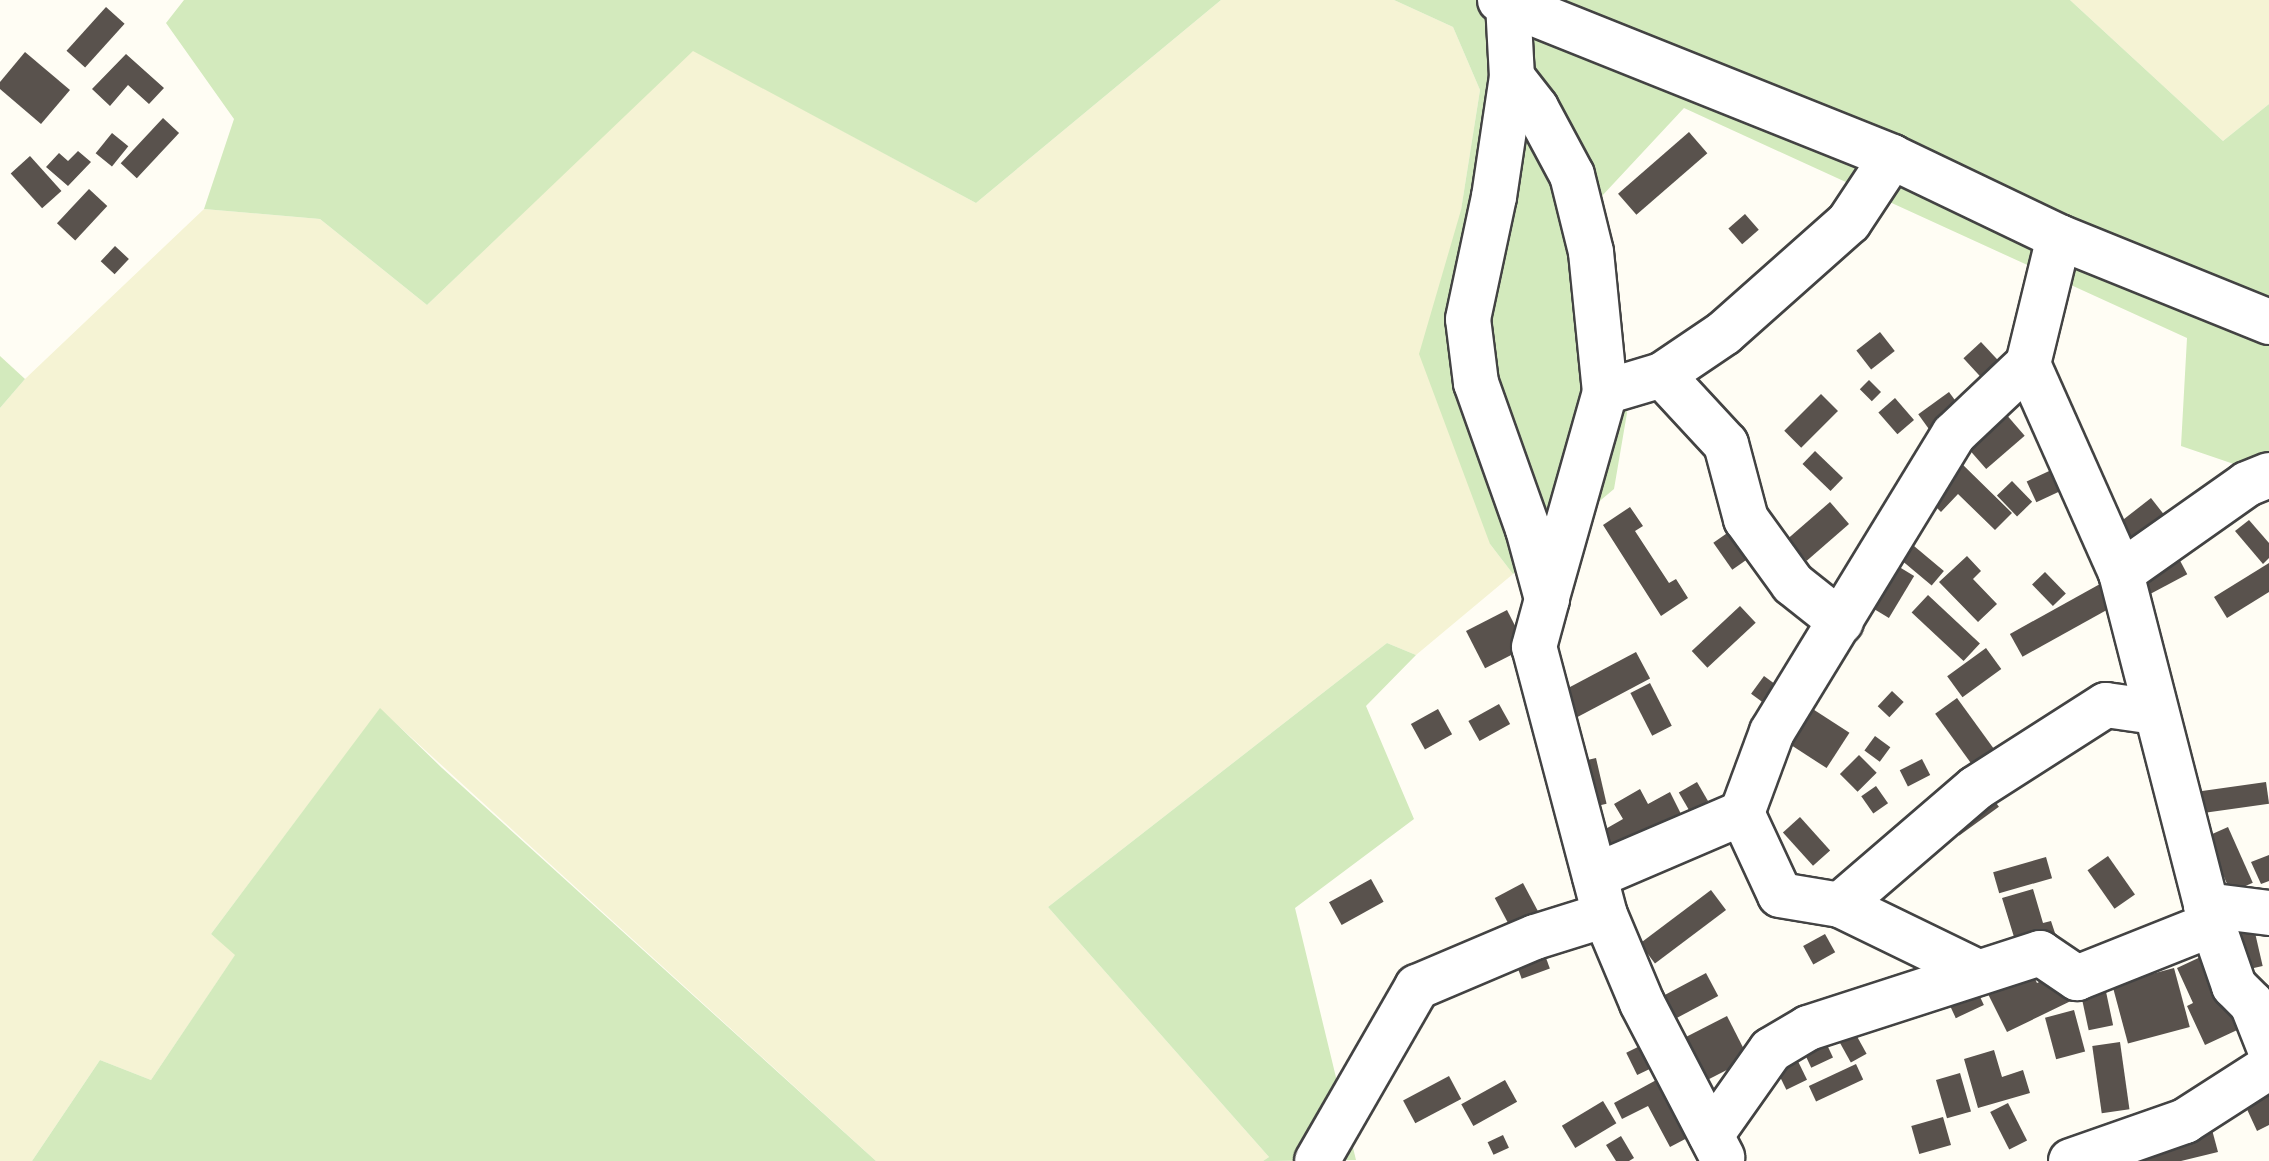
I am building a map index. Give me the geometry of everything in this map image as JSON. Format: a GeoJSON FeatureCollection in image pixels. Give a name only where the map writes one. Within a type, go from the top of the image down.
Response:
{"type":"FeatureCollection","features":[{"type":"Feature","properties":{"kind":"street"},"geometry":{"type":"LineString","coordinates":[[1547,599],[1528,529],[1476,383],[1468,319],[1494,197],[1512,77],[1504,2],[1892,157],[2059,237],[2269,322]]}},
{"type":"Feature","properties":{"kind":"street"},"geometry":{"type":"LineString","coordinates":[[1512,77],[1536,108],[1572,175],[1591,252],[1605,392],[1534,647],[1600,895],[1642,1003],[1717,1148]]}},
{"type":"Feature","properties":{"kind":"street"},"geometry":{"type":"LineString","coordinates":[[1605,392],[1662,375],[1724,333],[1849,222],[1892,157]]}},
{"type":"Feature","properties":{"kind":"street"},"geometry":{"type":"LineString","coordinates":[[1317,1161],[1417,987],[1535,937],[1600,895],[1742,813],[1772,732],[1954,434],[2028,364],[2059,237]]}},
{"type":"Feature","properties":{"kind":"street"},"geometry":{"type":"LineString","coordinates":[[2028,364],[2121,573],[2209,914],[2234,986],[2252,1004],[2269,1047]]}},
{"type":"Feature","properties":{"kind":"street"},"geometry":{"type":"LineString","coordinates":[[1662,375],[1726,444],[1746,519],[1785,573],[1793,584],[1841,622]]}},
{"type":"Feature","properties":{"kind":"street"},"geometry":{"type":"LineString","coordinates":[[2121,573],[2247,484],[2269,475]]}},
{"type":"Feature","properties":{"kind":"street"},"geometry":{"type":"LineString","coordinates":[[1840,905],[1976,788],[2106,705],[2155,712]]}},
{"type":"Feature","properties":{"kind":"street"},"geometry":{"type":"LineString","coordinates":[[1742,813],[1780,895],[1840,905],[1976,971]]}},
{"type":"Feature","properties":{"kind":"street"},"geometry":{"type":"LineString","coordinates":[[1717,1148],[1771,1050],[1808,1028],[1976,971],[2040,953],[2077,978],[2209,914],[2269,913]]}},
{"type":"Feature","properties":{"kind":"street"},"geometry":{"type":"LineString","coordinates":[[2071,1161],[2185,1121],[2269,1067]]}},
{"type":"Feature","properties":{"kind":"shaded area"},"geometry":{"type":"Polygon","coordinates":[[[1221,0],[1394,0],[1453,27],[1480,90],[1461,210],[1490,544],[1513,574],[1416,655],[1387,643],[1048,907],[1269,1157],[1263,1161],[876,1161],[380,709],[211,934],[236,954],[151,1080],[100,1060],[32,1161],[0,1161],[0,408],[25,379],[204,209],[320,219],[427,305],[693,50],[976,203],[1221,0]]]}},
{"type":"Feature","properties":{"kind":"shaded area"},"geometry":{"type":"Polygon","coordinates":[[[2070,0],[2269,0],[2269,104],[2223,141],[2070,0]]]}},
{"type":"Feature","properties":{"kind":"green space"},"geometry":{"type":"Polygon","coordinates":[[[184,0],[1221,0],[976,203],[693,51],[427,305],[320,219],[204,209],[234,119],[166,23],[184,0]]]}},
{"type":"Feature","properties":{"kind":"green space"},"geometry":{"type":"Polygon","coordinates":[[[1394,0],[2070,0],[2223,141],[2269,104],[2269,476],[2181,446],[2187,338],[1684,108],[1587,212],[1627,413],[1614,489],[1513,574],[1490,544],[1419,354],[1461,210],[1480,90],[1453,27],[1394,0]]]}},
{"type":"Feature","properties":{"kind":"green space"},"geometry":{"type":"Polygon","coordinates":[[[0,356],[25,379],[0,408],[0,356]]]}},
{"type":"Feature","properties":{"kind":"green space"},"geometry":{"type":"Polygon","coordinates":[[[1387,643],[1416,655],[1366,706],[1414,819],[1295,908],[1356,1160],[1263,1161],[1269,1157],[1048,907],[1387,643]]]}},
{"type":"Feature","properties":{"kind":"green space"},"geometry":{"type":"Polygon","coordinates":[[[380,708],[442,768],[876,1161],[32,1161],[100,1060],[151,1080],[235,955],[211,934],[380,708]]]}},
{"type":"Feature","properties":{"kind":"building"},"geometry":{"type":"Polygon","coordinates":[[[106,7],[125,24],[85,68],[67,51],[106,7]]]}},
{"type":"Feature","properties":{"kind":"building"},"geometry":{"type":"Polygon","coordinates":[[[25,52],[70,90],[41,124],[0,89],[0,82],[25,52]]]}},
{"type":"Feature","properties":{"kind":"building"},"geometry":{"type":"Polygon","coordinates":[[[126,54],[164,88],[149,104],[128,85],[110,106],[92,89],[126,54]]]}},
{"type":"Feature","properties":{"kind":"building"},"geometry":{"type":"Polygon","coordinates":[[[163,118],[179,133],[137,178],[121,163],[163,118]]]}},
{"type":"Feature","properties":{"kind":"building"},"geometry":{"type":"Polygon","coordinates":[[[1689,132],[1707,153],[1636,215],[1618,194],[1689,132]]]}},
{"type":"Feature","properties":{"kind":"building"},"geometry":{"type":"Polygon","coordinates":[[[112,133],[128,146],[112,166],[96,153],[112,133]]]}},
{"type":"Feature","properties":{"kind":"building"},"geometry":{"type":"Polygon","coordinates":[[[78,151],[91,162],[68,186],[46,167],[59,153],[68,161],[78,151]]]}},
{"type":"Feature","properties":{"kind":"building"},"geometry":{"type":"Polygon","coordinates":[[[30,156],[61,191],[42,208],[11,173],[30,156]]]}},
{"type":"Feature","properties":{"kind":"building"},"geometry":{"type":"Polygon","coordinates":[[[89,189],[107,206],[75,240],[57,223],[89,189]]]}},
{"type":"Feature","properties":{"kind":"building"},"geometry":{"type":"Polygon","coordinates":[[[1745,214],[1759,230],[1742,244],[1728,228],[1745,214]]]}},
{"type":"Feature","properties":{"kind":"building"},"geometry":{"type":"Polygon","coordinates":[[[115,246],[129,259],[115,274],[101,261],[115,246]]]}},
{"type":"Feature","properties":{"kind":"building"},"geometry":{"type":"Polygon","coordinates":[[[1880,332],[1895,351],[1871,369],[1856,350],[1880,332]]]}},
{"type":"Feature","properties":{"kind":"building"},"geometry":{"type":"Polygon","coordinates":[[[1981,342],[1998,360],[1980,377],[1963,358],[1981,342]]]}},
{"type":"Feature","properties":{"kind":"building"},"geometry":{"type":"Polygon","coordinates":[[[1869,380],[1881,392],[1872,401],[1860,389],[1869,380]]]}},
{"type":"Feature","properties":{"kind":"building"},"geometry":{"type":"Polygon","coordinates":[[[1949,392],[1960,407],[1929,430],[1918,414],[1949,392]]]}},
{"type":"Feature","properties":{"kind":"building"},"geometry":{"type":"Polygon","coordinates":[[[1821,394],[1838,411],[1801,448],[1784,431],[1821,394]]]}},
{"type":"Feature","properties":{"kind":"building"},"geometry":{"type":"Polygon","coordinates":[[[1895,398],[1914,420],[1897,434],[1878,412],[1895,398]]]}},
{"type":"Feature","properties":{"kind":"building"},"geometry":{"type":"Polygon","coordinates":[[[2005,413],[2025,436],[1986,469],[1967,446],[2005,413]]]}},
{"type":"Feature","properties":{"kind":"building"},"geometry":{"type":"Polygon","coordinates":[[[1815,451],[1843,478],[1831,491],[1802,464],[1815,451]]]}},
{"type":"Feature","properties":{"kind":"building"},"geometry":{"type":"Polygon","coordinates":[[[1959,461],[2012,513],[1995,530],[1958,494],[1941,512],[1925,496],[1959,461]]]}},
{"type":"Feature","properties":{"kind":"building"},"geometry":{"type":"Polygon","coordinates":[[[2062,465],[2072,486],[2036,502],[2027,481],[2062,465]]]}},
{"type":"Feature","properties":{"kind":"building"},"geometry":{"type":"Polygon","coordinates":[[[2012,481],[2032,502],[2017,516],[1997,496],[2012,481]]]}},
{"type":"Feature","properties":{"kind":"building"},"geometry":{"type":"Polygon","coordinates":[[[2151,498],[2165,516],[2129,544],[2115,526],[2151,498]]]}},
{"type":"Feature","properties":{"kind":"building"},"geometry":{"type":"Polygon","coordinates":[[[1830,502],[1849,524],[1807,561],[1788,539],[1830,502]]]}},
{"type":"Feature","properties":{"kind":"building"},"geometry":{"type":"Polygon","coordinates":[[[1630,507],[1643,526],[1635,531],[1669,583],[1676,579],[1688,598],[1661,616],[1603,525],[1630,507]]]}},
{"type":"Feature","properties":{"kind":"building"},"geometry":{"type":"Polygon","coordinates":[[[2249,520],[2269,543],[2269,558],[2263,564],[2235,531],[2249,520]]]}},
{"type":"Feature","properties":{"kind":"building"},"geometry":{"type":"Polygon","coordinates":[[[1733,529],[1752,556],[1732,570],[1713,543],[1733,529]]]}},
{"type":"Feature","properties":{"kind":"building"},"geometry":{"type":"Polygon","coordinates":[[[1914,546],[1944,571],[1932,586],[1902,561],[1914,546]]]}},
{"type":"Feature","properties":{"kind":"building"},"geometry":{"type":"Polygon","coordinates":[[[2176,553],[2187,574],[2142,598],[2131,577],[2176,553]]]}},
{"type":"Feature","properties":{"kind":"building"},"geometry":{"type":"Polygon","coordinates":[[[1967,556],[1981,571],[1973,579],[1997,604],[1978,622],[1939,582],[1967,556]]]}},
{"type":"Feature","properties":{"kind":"building"},"geometry":{"type":"Polygon","coordinates":[[[1891,562],[1914,576],[1889,618],[1866,604],[1891,562]]]}},
{"type":"Feature","properties":{"kind":"building"},"geometry":{"type":"Polygon","coordinates":[[[2269,563],[2269,592],[2227,618],[2214,597],[2269,563]]]}},
{"type":"Feature","properties":{"kind":"building"},"geometry":{"type":"Polygon","coordinates":[[[2045,572],[2066,594],[2053,606],[2032,585],[2045,572]]]}},
{"type":"Feature","properties":{"kind":"building"},"geometry":{"type":"Polygon","coordinates":[[[2100,584],[2113,607],[2023,657],[2010,634],[2100,584]]]}},
{"type":"Feature","properties":{"kind":"building"},"geometry":{"type":"Polygon","coordinates":[[[1928,595],[1980,643],[1964,661],[1912,613],[1928,595]]]}},
{"type":"Feature","properties":{"kind":"building"},"geometry":{"type":"Polygon","coordinates":[[[1740,606],[1756,623],[1707,668],[1692,651],[1740,606]]]}},
{"type":"Feature","properties":{"kind":"building"},"geometry":{"type":"Polygon","coordinates":[[[1507,610],[1526,647],[1485,668],[1466,631],[1507,610]]]}},
{"type":"Feature","properties":{"kind":"building"},"geometry":{"type":"Polygon","coordinates":[[[1986,648],[2001,669],[1962,697],[1947,676],[1986,648]]]}},
{"type":"Feature","properties":{"kind":"building"},"geometry":{"type":"Polygon","coordinates":[[[1636,652],[1650,678],[1566,723],[1552,697],[1636,652]]]}},
{"type":"Feature","properties":{"kind":"building"},"geometry":{"type":"Polygon","coordinates":[[[1764,676],[1779,687],[1766,705],[1751,694],[1764,676]]]}},
{"type":"Feature","properties":{"kind":"building"},"geometry":{"type":"Polygon","coordinates":[[[1650,683],[1672,726],[1652,736],[1630,693],[1650,683]]]}},
{"type":"Feature","properties":{"kind":"building"},"geometry":{"type":"Polygon","coordinates":[[[1892,691],[1904,702],[1889,717],[1878,706],[1892,691]]]}},
{"type":"Feature","properties":{"kind":"building"},"geometry":{"type":"Polygon","coordinates":[[[1957,698],[2003,762],[1982,778],[1935,714],[1957,698]]]}},
{"type":"Feature","properties":{"kind":"building"},"geometry":{"type":"Polygon","coordinates":[[[1499,704],[1510,724],[1480,741],[1468,721],[1499,704]]]}},
{"type":"Feature","properties":{"kind":"building"},"geometry":{"type":"Polygon","coordinates":[[[1805,704],[1849,733],[1827,768],[1782,739],[1805,704]]]}},
{"type":"Feature","properties":{"kind":"building"},"geometry":{"type":"Polygon","coordinates":[[[1438,709],[1452,734],[1425,749],[1411,724],[1438,709]]]}},
{"type":"Feature","properties":{"kind":"building"},"geometry":{"type":"Polygon","coordinates":[[[1875,736],[1890,747],[1880,762],[1864,751],[1875,736]]]}},
{"type":"Feature","properties":{"kind":"building"},"geometry":{"type":"Polygon","coordinates":[[[1859,755],[1877,773],[1858,792],[1840,774],[1859,755]]]}},
{"type":"Feature","properties":{"kind":"building"},"geometry":{"type":"Polygon","coordinates":[[[1596,758],[1607,804],[1586,809],[1576,763],[1596,758]]]}},
{"type":"Feature","properties":{"kind":"building"},"geometry":{"type":"Polygon","coordinates":[[[1922,759],[1930,775],[1908,786],[1900,770],[1922,759]]]}},
{"type":"Feature","properties":{"kind":"building"},"geometry":{"type":"Polygon","coordinates":[[[1697,782],[1708,801],[1690,812],[1679,792],[1697,782]]]}},
{"type":"Feature","properties":{"kind":"building"},"geometry":{"type":"Polygon","coordinates":[[[2266,782],[2269,804],[2200,814],[2197,792],[2266,782]]]}},
{"type":"Feature","properties":{"kind":"building"},"geometry":{"type":"Polygon","coordinates":[[[1876,786],[1888,803],[1873,814],[1861,796],[1876,786]]]}},
{"type":"Feature","properties":{"kind":"building"},"geometry":{"type":"Polygon","coordinates":[[[1640,789],[1648,804],[1670,792],[1682,816],[1607,857],[1595,835],[1623,819],[1614,804],[1640,789]]]}},
{"type":"Feature","properties":{"kind":"building"},"geometry":{"type":"Polygon","coordinates":[[[1986,789],[1999,807],[1959,836],[1946,818],[1986,789]]]}},
{"type":"Feature","properties":{"kind":"building"},"geometry":{"type":"Polygon","coordinates":[[[1800,817],[1830,850],[1813,866],[1783,832],[1800,817]]]}},
{"type":"Feature","properties":{"kind":"building"},"geometry":{"type":"Polygon","coordinates":[[[2228,827],[2253,883],[2231,892],[2206,837],[2228,827]]]}},
{"type":"Feature","properties":{"kind":"building"},"geometry":{"type":"Polygon","coordinates":[[[2269,855],[2269,881],[2261,884],[2251,862],[2269,855]]]}},
{"type":"Feature","properties":{"kind":"building"},"geometry":{"type":"Polygon","coordinates":[[[2108,856],[2135,895],[2114,909],[2088,870],[2108,856]]]}},
{"type":"Feature","properties":{"kind":"building"},"geometry":{"type":"Polygon","coordinates":[[[2046,857],[2052,878],[1999,893],[1993,872],[2046,857]]]}},
{"type":"Feature","properties":{"kind":"building"},"geometry":{"type":"Polygon","coordinates":[[[1371,879],[1384,902],[1342,925],[1329,902],[1371,879]]]}},
{"type":"Feature","properties":{"kind":"building"},"geometry":{"type":"Polygon","coordinates":[[[1523,883],[1538,911],[1510,926],[1495,898],[1523,883]]]}},
{"type":"Feature","properties":{"kind":"building"},"geometry":{"type":"Polygon","coordinates":[[[2033,889],[2043,923],[2051,921],[2057,939],[2018,950],[2002,898],[2033,889]]]}},
{"type":"Feature","properties":{"kind":"building"},"geometry":{"type":"Polygon","coordinates":[[[1711,890],[1726,910],[1655,964],[1640,944],[1711,890]]]}},
{"type":"Feature","properties":{"kind":"building"},"geometry":{"type":"Polygon","coordinates":[[[2253,924],[2263,966],[2246,970],[2236,928],[2253,924]]]}},
{"type":"Feature","properties":{"kind":"building"},"geometry":{"type":"Polygon","coordinates":[[[1825,934],[1835,952],[1813,964],[1803,946],[1825,934]]]}},
{"type":"Feature","properties":{"kind":"building"},"geometry":{"type":"Polygon","coordinates":[[[1542,947],[1550,969],[1522,979],[1514,957],[1542,947]]]}},
{"type":"Feature","properties":{"kind":"building"},"geometry":{"type":"Polygon","coordinates":[[[2209,953],[2248,1025],[2205,1045],[2187,1006],[2193,1003],[2177,968],[2209,953]]]}},
{"type":"Feature","properties":{"kind":"building"},"geometry":{"type":"Polygon","coordinates":[[[2026,960],[2037,983],[2063,971],[2077,998],[2007,1032],[1982,982],[2026,960]]]}},
{"type":"Feature","properties":{"kind":"building"},"geometry":{"type":"Polygon","coordinates":[[[2174,968],[2190,1027],[2128,1043],[2112,985],[2174,968]]]}},
{"type":"Feature","properties":{"kind":"building"},"geometry":{"type":"Polygon","coordinates":[[[1706,973],[1718,996],[1665,1024],[1653,1001],[1706,973]]]}},
{"type":"Feature","properties":{"kind":"building"},"geometry":{"type":"Polygon","coordinates":[[[1975,986],[1984,1005],[1956,1018],[1947,999],[1975,986]]]}},
{"type":"Feature","properties":{"kind":"building"},"geometry":{"type":"Polygon","coordinates":[[[2105,987],[2113,1025],[2089,1030],[2081,992],[2105,987]]]}},
{"type":"Feature","properties":{"kind":"building"},"geometry":{"type":"Polygon","coordinates":[[[2074,1010],[2085,1052],[2056,1059],[2045,1018],[2074,1010]]]}},
{"type":"Feature","properties":{"kind":"building"},"geometry":{"type":"Polygon","coordinates":[[[1727,1016],[1749,1059],[1694,1087],[1672,1044],[1727,1016]]]}},
{"type":"Feature","properties":{"kind":"building"},"geometry":{"type":"Polygon","coordinates":[[[1854,1031],[1867,1054],[1851,1062],[1838,1040],[1854,1031]]]}},
{"type":"Feature","properties":{"kind":"building"},"geometry":{"type":"Polygon","coordinates":[[[1822,1034],[1833,1058],[1811,1068],[1800,1044],[1822,1034]]]}},
{"type":"Feature","properties":{"kind":"building"},"geometry":{"type":"Polygon","coordinates":[[[2120,1042],[2129,1109],[2102,1113],[2092,1046],[2120,1042]]]}},
{"type":"Feature","properties":{"kind":"building"},"geometry":{"type":"Polygon","coordinates":[[[1646,1043],[1657,1065],[1637,1075],[1626,1053],[1646,1043]]]}},
{"type":"Feature","properties":{"kind":"building"},"geometry":{"type":"Polygon","coordinates":[[[1994,1050],[2002,1077],[2023,1070],[2030,1093],[1978,1108],[1964,1059],[1994,1050]]]}},
{"type":"Feature","properties":{"kind":"building"},"geometry":{"type":"Polygon","coordinates":[[[1793,1051],[1807,1080],[1786,1090],[1772,1061],[1793,1051]]]}},
{"type":"Feature","properties":{"kind":"building"},"geometry":{"type":"Polygon","coordinates":[[[1856,1064],[1863,1079],[1816,1101],[1809,1086],[1856,1064]]]}},
{"type":"Feature","properties":{"kind":"building"},"geometry":{"type":"Polygon","coordinates":[[[1960,1073],[1971,1111],[1947,1118],[1936,1080],[1960,1073]]]}},
{"type":"Feature","properties":{"kind":"building"},"geometry":{"type":"Polygon","coordinates":[[[1449,1076],[1461,1099],[1415,1123],[1403,1100],[1449,1076]]]}},
{"type":"Feature","properties":{"kind":"building"},"geometry":{"type":"Polygon","coordinates":[[[1660,1078],[1691,1136],[1670,1147],[1648,1106],[1622,1119],[1614,1103],[1660,1078]]]}},
{"type":"Feature","properties":{"kind":"building"},"geometry":{"type":"Polygon","coordinates":[[[1505,1080],[1517,1102],[1473,1126],[1461,1104],[1505,1080]]]}},
{"type":"Feature","properties":{"kind":"building"},"geometry":{"type":"Polygon","coordinates":[[[2269,1081],[2269,1125],[2257,1131],[2240,1094],[2269,1081]]]}},
{"type":"Feature","properties":{"kind":"building"},"geometry":{"type":"Polygon","coordinates":[[[1603,1101],[1616,1123],[1575,1148],[1562,1126],[1603,1101]]]}},
{"type":"Feature","properties":{"kind":"building"},"geometry":{"type":"Polygon","coordinates":[[[2008,1103],[2027,1140],[2009,1150],[1990,1112],[2008,1103]]]}},
{"type":"Feature","properties":{"kind":"building"},"geometry":{"type":"Polygon","coordinates":[[[1943,1117],[1951,1145],[1919,1154],[1911,1126],[1943,1117]]]}},
{"type":"Feature","properties":{"kind":"building"},"geometry":{"type":"Polygon","coordinates":[[[2211,1126],[2218,1152],[2181,1161],[2096,1161],[2211,1126]]]}},
{"type":"Feature","properties":{"kind":"building"},"geometry":{"type":"Polygon","coordinates":[[[1503,1135],[1509,1148],[1494,1155],[1488,1142],[1503,1135]]]}},
{"type":"Feature","properties":{"kind":"building"},"geometry":{"type":"Polygon","coordinates":[[[1621,1136],[1634,1158],[1629,1161],[1616,1161],[1606,1145],[1621,1136]]]}}]}
